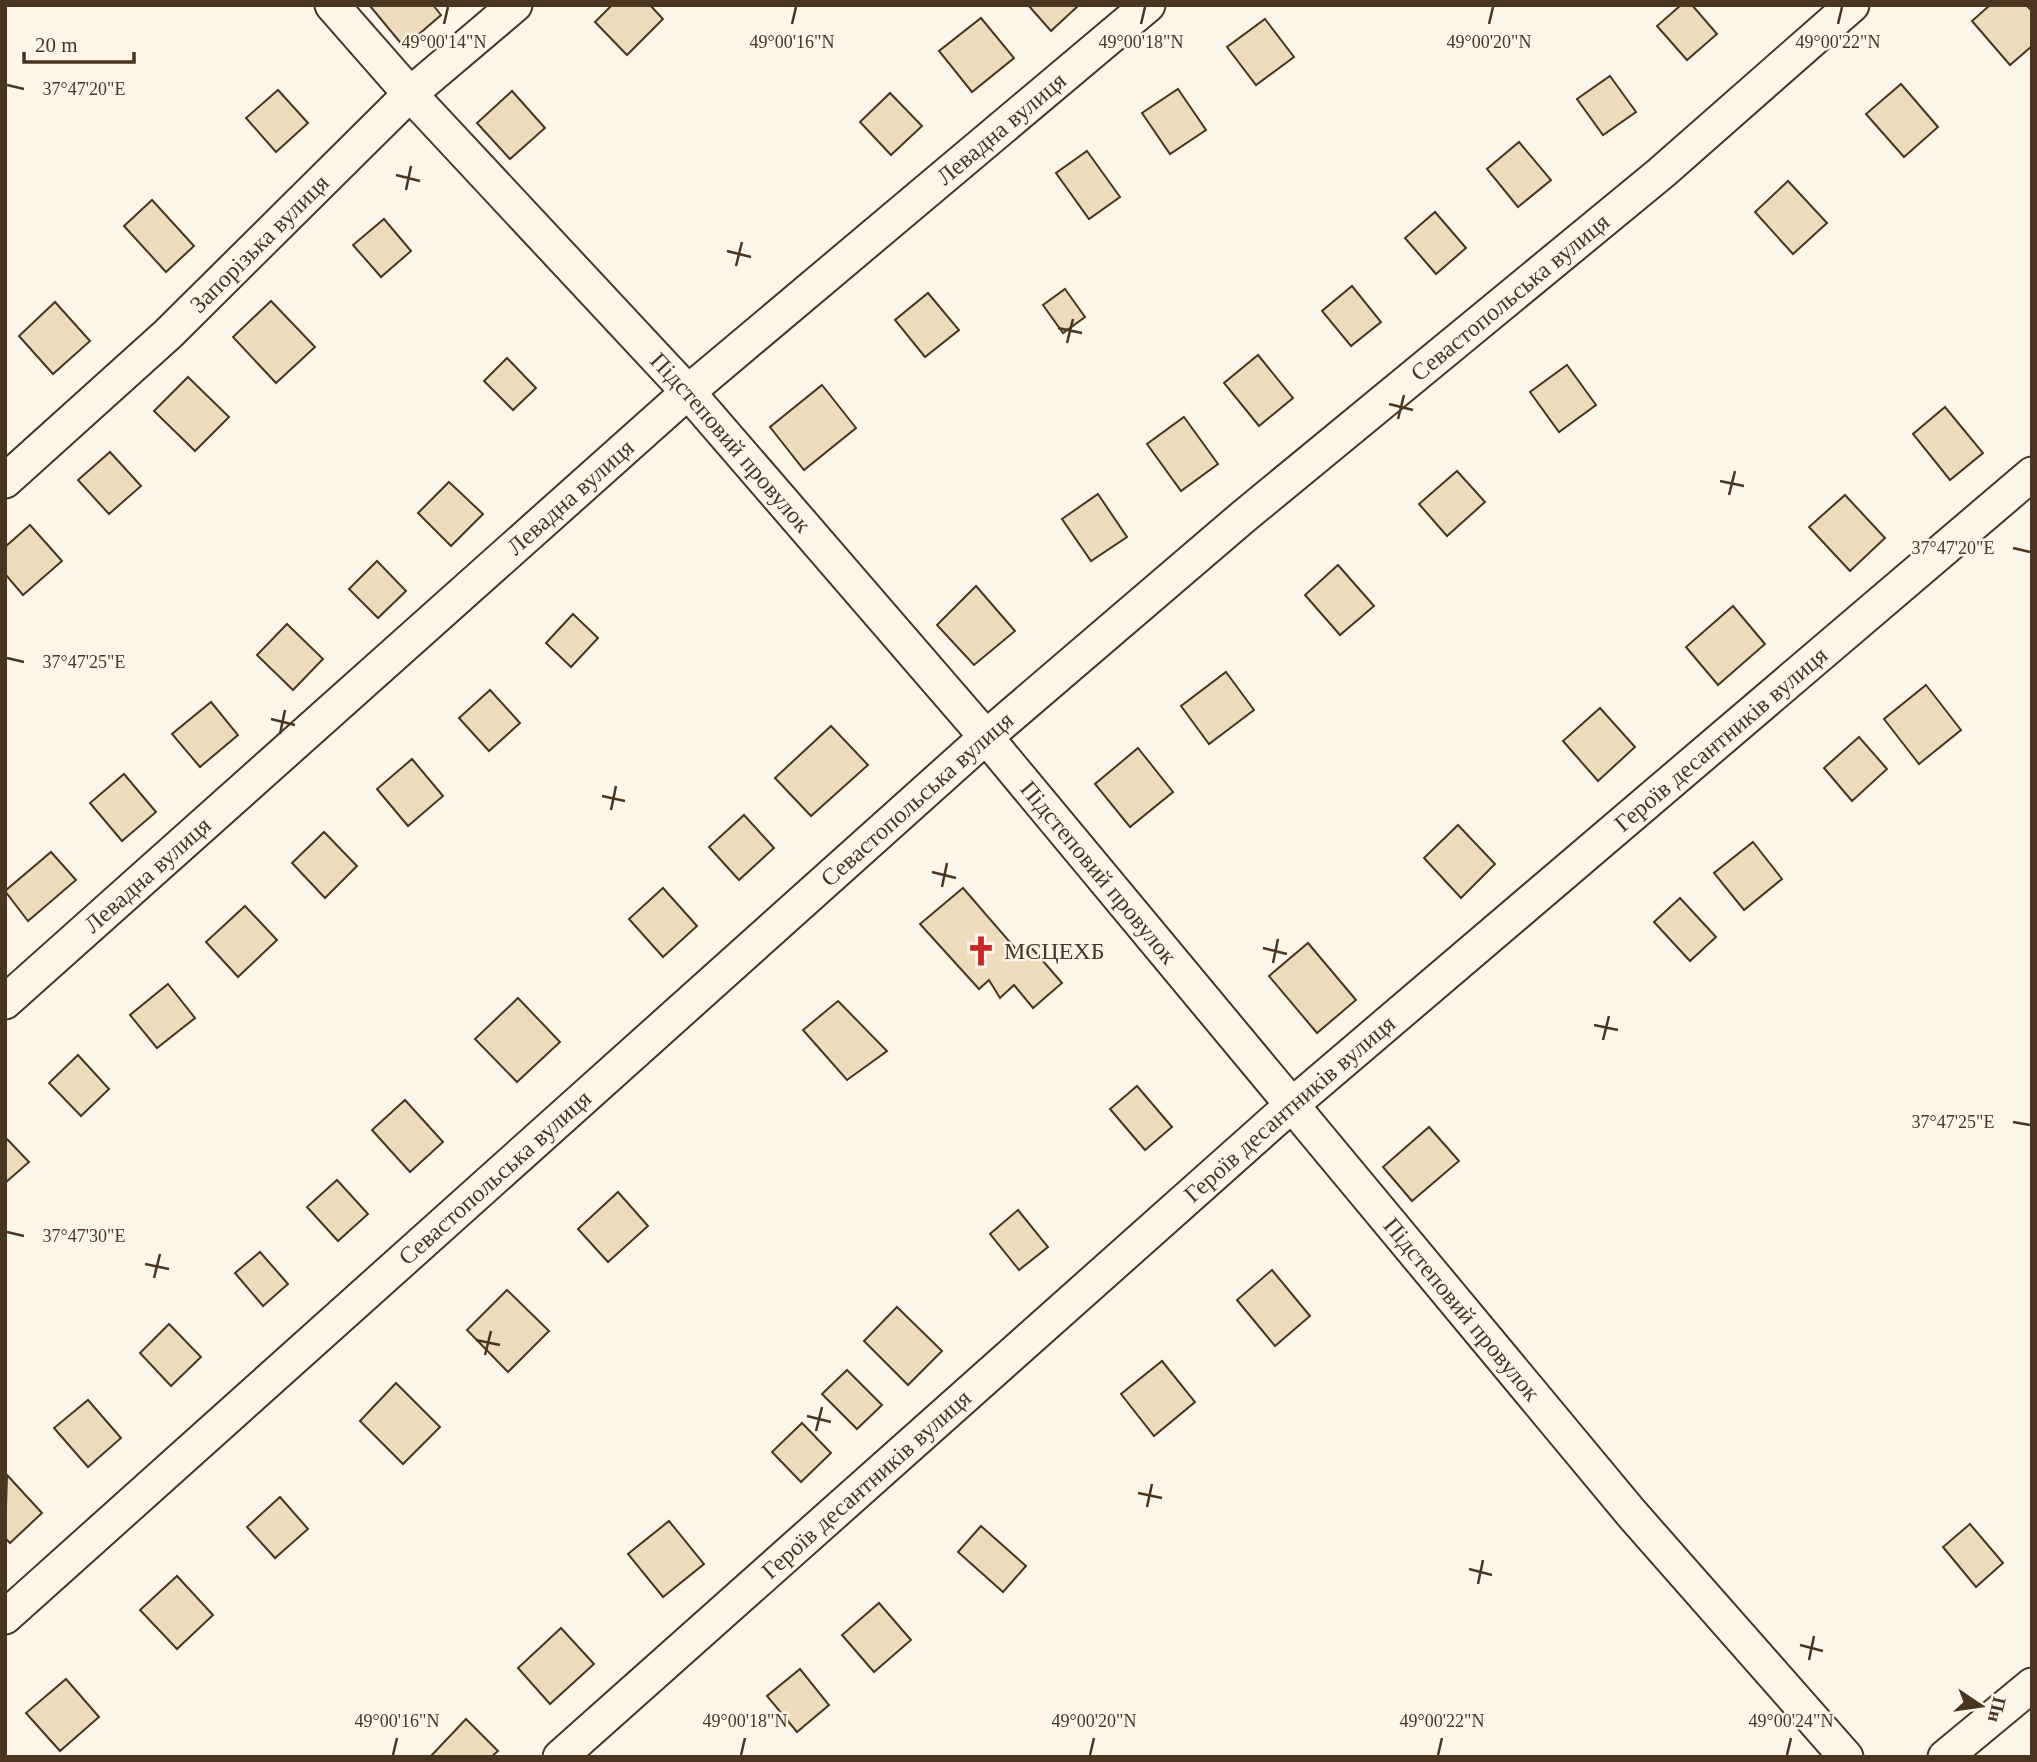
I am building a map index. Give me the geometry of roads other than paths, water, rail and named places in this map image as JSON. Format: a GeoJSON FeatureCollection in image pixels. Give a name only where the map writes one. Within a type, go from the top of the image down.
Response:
{"type":"FeatureCollection","features":[{"type":"Feature","properties":{"kind":"street","name":"Підстеповий провулок"},"geometry":{"type":"LineString","coordinates":[[332,5],[410,94],[688,392],[986,737],[1632,1514],[1846,1757]]}},
{"type":"Feature","properties":{"kind":"street","name":"Запорізька вулиця"},"geometry":{"type":"LineString","coordinates":[[5,481],[168,334],[410,94],[515,5]]}},
{"type":"Feature","properties":{"kind":"street","name":"Левадна вулиця"},"geometry":{"type":"LineString","coordinates":[[5,1002],[688,392],[1148,5]]}},
{"type":"Feature","properties":{"kind":"street","name":"Севастопольська вулиця"},"geometry":{"type":"LineString","coordinates":[[5,1617],[986,737],[1243,517],[1661,173],[1852,5]]}},
{"type":"Feature","properties":{"kind":"street","name":"Героїв десантників вулиця"},"geometry":{"type":"LineString","coordinates":[[560,1757],[1293,1104],[2032,474]]}},
{"type":"Feature","properties":{"kind":"street"},"geometry":{"type":"LineString","coordinates":[[1945,1757],[2032,1685]]}},
{"type":"Feature","properties":{"kind":"place","name":"МСЦЕХБ"},"geometry":{"type":"Point","coordinates":[981,951]}}]}
